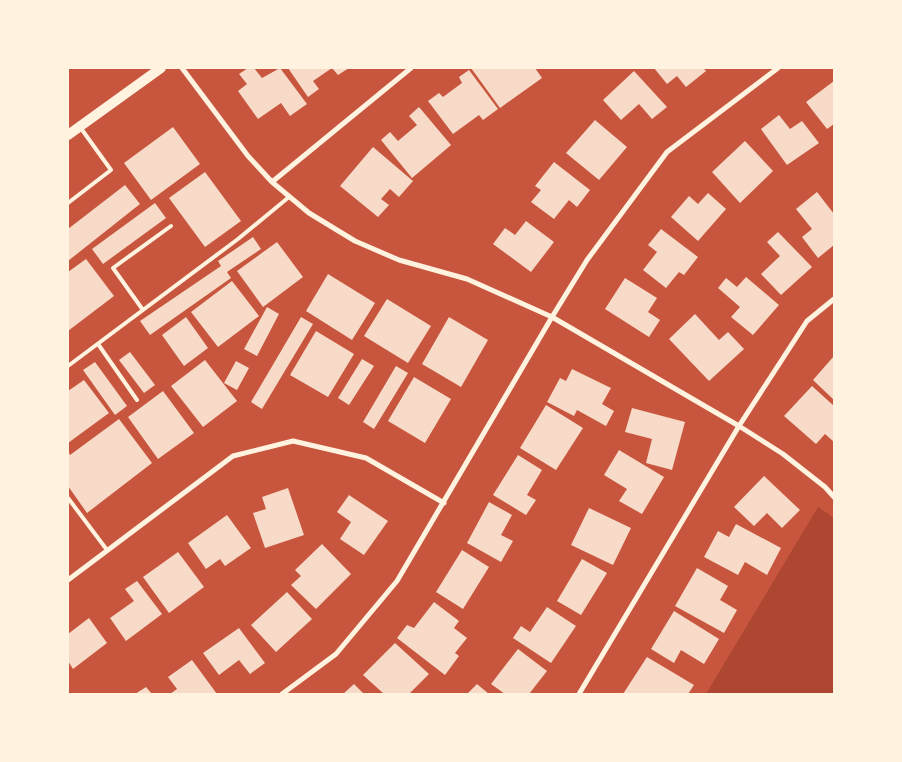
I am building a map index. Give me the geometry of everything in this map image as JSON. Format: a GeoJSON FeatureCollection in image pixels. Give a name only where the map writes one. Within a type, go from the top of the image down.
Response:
{"type":"FeatureCollection","features":[{"type":"Feature","properties":{"kind":"main road"},"geometry":{"type":"LineString","coordinates":[[68,135],[161,68]]}},
{"type":"Feature","properties":{"kind":"street"},"geometry":{"type":"LineString","coordinates":[[182,68],[248,156],[272,182],[309,213],[355,240],[399,260],[467,279],[552,317],[739,426],[783,454],[825,487],[834,497]]}},
{"type":"Feature","properties":{"kind":"street"},"geometry":{"type":"LineString","coordinates":[[272,182],[411,68]]}},
{"type":"Feature","properties":{"kind":"street"},"geometry":{"type":"LineString","coordinates":[[282,694],[336,654],[397,581],[552,317],[588,260],[667,152],[778,68]]}},
{"type":"Feature","properties":{"kind":"street"},"geometry":{"type":"LineString","coordinates":[[579,694],[622,625],[739,426],[807,321],[834,299]]}},
{"type":"Feature","properties":{"kind":"street"},"geometry":{"type":"LineString","coordinates":[[68,580],[233,456],[294,440],[366,458],[444,503]]}},
{"type":"Feature","properties":{"kind":"lane"},"geometry":{"type":"LineString","coordinates":[[68,203],[111,170],[80,126]]}},
{"type":"Feature","properties":{"kind":"lane"},"geometry":{"type":"LineString","coordinates":[[68,366],[238,239],[289,196]]}},
{"type":"Feature","properties":{"kind":"lane"},"geometry":{"type":"LineString","coordinates":[[143,310],[113,268],[171,226]]}},
{"type":"Feature","properties":{"kind":"lane"},"geometry":{"type":"LineString","coordinates":[[98,344],[137,400]]}},
{"type":"Feature","properties":{"kind":"lane"},"geometry":{"type":"LineString","coordinates":[[68,498],[107,550]]}},
{"type":"Feature","properties":{"kind":"shaded area"},"geometry":{"type":"Polygon","coordinates":[[[818,507],[834,520],[834,694],[706,694],[818,507]]]}},
{"type":"Feature","properties":{"kind":"building"},"geometry":{"type":"Polygon","coordinates":[[[248,68],[254,68],[262,78],[280,68],[307,104],[290,116],[281,103],[258,119],[238,91],[247,84],[239,74],[248,68]]]}},
{"type":"Feature","properties":{"kind":"building"},"geometry":{"type":"Polygon","coordinates":[[[288,68],[332,68],[313,81],[319,89],[308,97],[288,68]]]}},
{"type":"Feature","properties":{"kind":"building"},"geometry":{"type":"Polygon","coordinates":[[[332,68],[349,68],[338,75],[332,68]]]}},
{"type":"Feature","properties":{"kind":"building"},"geometry":{"type":"Polygon","coordinates":[[[471,68],[535,68],[542,78],[500,108],[471,68]]]}},
{"type":"Feature","properties":{"kind":"building"},"geometry":{"type":"Polygon","coordinates":[[[654,68],[703,68],[706,71],[686,87],[677,76],[667,84],[654,68]]]}},
{"type":"Feature","properties":{"kind":"building"},"geometry":{"type":"Polygon","coordinates":[[[469,70],[498,109],[483,120],[479,115],[453,134],[428,101],[439,93],[443,97],[462,83],[459,77],[469,70]]]}},
{"type":"Feature","properties":{"kind":"building"},"geometry":{"type":"Polygon","coordinates":[[[634,71],[667,107],[652,119],[639,104],[621,120],[603,100],[634,71]]]}},
{"type":"Feature","properties":{"kind":"building"},"geometry":{"type":"Polygon","coordinates":[[[834,81],[834,124],[827,129],[806,102],[834,81]]]}},
{"type":"Feature","properties":{"kind":"building"},"geometry":{"type":"Polygon","coordinates":[[[419,107],[451,145],[412,178],[381,140],[390,132],[398,141],[417,125],[409,116],[419,107]]]}},
{"type":"Feature","properties":{"kind":"building"},"geometry":{"type":"Polygon","coordinates":[[[779,115],[790,129],[802,121],[819,143],[787,165],[761,129],[779,115]]]}},
{"type":"Feature","properties":{"kind":"building"},"geometry":{"type":"Polygon","coordinates":[[[595,120],[627,147],[599,180],[566,153],[595,120]]]}},
{"type":"Feature","properties":{"kind":"building"},"geometry":{"type":"Polygon","coordinates":[[[173,127],[200,164],[151,200],[124,163],[173,127]]]}},
{"type":"Feature","properties":{"kind":"building"},"geometry":{"type":"Polygon","coordinates":[[[745,141],[773,171],[740,203],[712,172],[745,141]]]}},
{"type":"Feature","properties":{"kind":"building"},"geometry":{"type":"Polygon","coordinates":[[[373,147],[413,181],[399,197],[390,189],[381,199],[389,205],[378,217],[340,186],[373,147]]]}},
{"type":"Feature","properties":{"kind":"building"},"geometry":{"type":"Polygon","coordinates":[[[554,162],[590,190],[577,207],[569,200],[554,219],[531,202],[541,190],[535,186],[554,162]]]}},
{"type":"Feature","properties":{"kind":"building"},"geometry":{"type":"Polygon","coordinates":[[[205,172],[241,221],[205,247],[169,198],[205,172]]]}},
{"type":"Feature","properties":{"kind":"building"},"geometry":{"type":"Polygon","coordinates":[[[125,185],[140,204],[68,261],[68,229],[125,185]]]}},
{"type":"Feature","properties":{"kind":"building"},"geometry":{"type":"Polygon","coordinates":[[[817,192],[834,214],[834,245],[818,258],[802,237],[812,229],[796,209],[817,192]]]}},
{"type":"Feature","properties":{"kind":"building"},"geometry":{"type":"Polygon","coordinates":[[[708,193],[726,209],[698,241],[671,217],[689,196],[698,204],[708,193]]]}},
{"type":"Feature","properties":{"kind":"building"},"geometry":{"type":"Polygon","coordinates":[[[155,203],[166,218],[103,264],[92,249],[155,203]]]}},
{"type":"Feature","properties":{"kind":"building"},"geometry":{"type":"Polygon","coordinates":[[[526,221],[554,242],[531,272],[493,244],[505,228],[515,235],[526,221]]]}},
{"type":"Feature","properties":{"kind":"building"},"geometry":{"type":"Polygon","coordinates":[[[661,229],[698,257],[684,275],[679,272],[666,288],[643,270],[657,252],[648,245],[661,229]]]}},
{"type":"Feature","properties":{"kind":"building"},"geometry":{"type":"Polygon","coordinates":[[[778,232],[812,267],[781,295],[761,274],[780,256],[767,242],[778,232]]]}},
{"type":"Feature","properties":{"kind":"building"},"geometry":{"type":"Polygon","coordinates":[[[253,237],[261,249],[227,272],[231,278],[150,335],[140,321],[221,266],[218,261],[253,237]]]}},
{"type":"Feature","properties":{"kind":"building"},"geometry":{"type":"Polygon","coordinates":[[[277,242],[303,277],[263,307],[237,271],[277,242]]]}},
{"type":"Feature","properties":{"kind":"building"},"geometry":{"type":"Polygon","coordinates":[[[86,259],[114,296],[68,331],[68,272],[86,259]]]}},
{"type":"Feature","properties":{"kind":"building"},"geometry":{"type":"Polygon","coordinates":[[[328,274],[375,303],[352,340],[306,311],[328,274]]]}},
{"type":"Feature","properties":{"kind":"building"},"geometry":{"type":"Polygon","coordinates":[[[746,277],[779,305],[753,335],[731,317],[740,307],[718,288],[726,278],[737,287],[746,277]]]}},
{"type":"Feature","properties":{"kind":"building"},"geometry":{"type":"Polygon","coordinates":[[[625,278],[657,298],[648,312],[660,320],[649,337],[605,309],[625,278]]]}},
{"type":"Feature","properties":{"kind":"building"},"geometry":{"type":"Polygon","coordinates":[[[232,281],[259,316],[218,347],[191,312],[232,281]]]}},
{"type":"Feature","properties":{"kind":"building"},"geometry":{"type":"Polygon","coordinates":[[[387,299],[431,326],[408,363],[364,336],[387,299]]]}},
{"type":"Feature","properties":{"kind":"building"},"geometry":{"type":"Polygon","coordinates":[[[267,307],[279,314],[257,356],[244,349],[267,307]]]}},
{"type":"Feature","properties":{"kind":"building"},"geometry":{"type":"Polygon","coordinates":[[[695,314],[719,340],[728,332],[744,349],[709,381],[669,339],[695,314]]]}},
{"type":"Feature","properties":{"kind":"building"},"geometry":{"type":"Polygon","coordinates":[[[186,317],[208,348],[184,366],[162,335],[186,317]]]}},
{"type":"Feature","properties":{"kind":"building"},"geometry":{"type":"Polygon","coordinates":[[[301,317],[313,324],[262,409],[251,402],[301,317]]]}},
{"type":"Feature","properties":{"kind":"building"},"geometry":{"type":"Polygon","coordinates":[[[449,317],[488,340],[461,387],[422,364],[449,317]]]}},
{"type":"Feature","properties":{"kind":"building"},"geometry":{"type":"Polygon","coordinates":[[[316,331],[354,354],[328,397],[290,375],[316,331]]]}},
{"type":"Feature","properties":{"kind":"building"},"geometry":{"type":"Polygon","coordinates":[[[130,352],[155,385],[144,393],[119,360],[130,352]]]}},
{"type":"Feature","properties":{"kind":"building"},"geometry":{"type":"Polygon","coordinates":[[[834,356],[834,400],[813,380],[834,356]]]}},
{"type":"Feature","properties":{"kind":"building"},"geometry":{"type":"Polygon","coordinates":[[[362,359],[374,366],[349,405],[338,398],[362,359]]]}},
{"type":"Feature","properties":{"kind":"building"},"geometry":{"type":"Polygon","coordinates":[[[205,360],[237,401],[203,427],[171,386],[205,360]]]}},
{"type":"Feature","properties":{"kind":"building"},"geometry":{"type":"Polygon","coordinates":[[[236,361],[249,368],[237,390],[224,383],[236,361]]]}},
{"type":"Feature","properties":{"kind":"building"},"geometry":{"type":"Polygon","coordinates":[[[95,362],[127,406],[115,415],[83,370],[95,362]]]}},
{"type":"Feature","properties":{"kind":"building"},"geometry":{"type":"Polygon","coordinates":[[[396,366],[408,373],[374,429],[363,422],[396,366]]]}},
{"type":"Feature","properties":{"kind":"building"},"geometry":{"type":"Polygon","coordinates":[[[572,369],[611,388],[602,404],[614,411],[606,426],[577,410],[574,416],[547,402],[560,378],[566,381],[572,369]]]}},
{"type":"Feature","properties":{"kind":"building"},"geometry":{"type":"Polygon","coordinates":[[[414,377],[451,399],[425,443],[388,421],[414,377]]]}},
{"type":"Feature","properties":{"kind":"building"},"geometry":{"type":"Polygon","coordinates":[[[84,380],[109,413],[68,443],[68,391],[84,380]]]}},
{"type":"Feature","properties":{"kind":"building"},"geometry":{"type":"Polygon","coordinates":[[[812,386],[834,406],[834,442],[825,434],[816,444],[784,416],[812,386]]]}},
{"type":"Feature","properties":{"kind":"building"},"geometry":{"type":"Polygon","coordinates":[[[163,391],[194,433],[158,459],[128,417],[163,391]]]}},
{"type":"Feature","properties":{"kind":"building"},"geometry":{"type":"Polygon","coordinates":[[[546,405],[583,428],[556,470],[520,448],[546,405]]]}},
{"type":"Feature","properties":{"kind":"building"},"geometry":{"type":"Polygon","coordinates":[[[632,408],[685,422],[672,470],[646,463],[652,439],[625,432],[632,408]]]}},
{"type":"Feature","properties":{"kind":"building"},"geometry":{"type":"Polygon","coordinates":[[[119,419],[152,463],[87,513],[68,486],[68,451],[70,455],[119,419]]]}},
{"type":"Feature","properties":{"kind":"building"},"geometry":{"type":"Polygon","coordinates":[[[619,450],[664,477],[642,514],[619,501],[627,489],[604,475],[619,450]]]}},
{"type":"Feature","properties":{"kind":"building"},"geometry":{"type":"Polygon","coordinates":[[[518,455],[542,470],[527,495],[536,500],[526,515],[493,495],[518,455]]]}},
{"type":"Feature","properties":{"kind":"building"},"geometry":{"type":"Polygon","coordinates":[[[764,476],[800,510],[782,528],[767,513],[754,526],[734,507],[764,476]]]}},
{"type":"Feature","properties":{"kind":"building"},"geometry":{"type":"Polygon","coordinates":[[[288,488],[304,535],[265,548],[253,513],[266,509],[262,497],[288,488]]]}},
{"type":"Feature","properties":{"kind":"building"},"geometry":{"type":"Polygon","coordinates":[[[349,495],[388,521],[364,555],[340,539],[351,522],[337,512],[349,495]]]}},
{"type":"Feature","properties":{"kind":"building"},"geometry":{"type":"Polygon","coordinates":[[[489,502],[512,515],[501,535],[513,541],[501,562],[467,543],[489,502]]]}},
{"type":"Feature","properties":{"kind":"building"},"geometry":{"type":"Polygon","coordinates":[[[589,508],[631,528],[613,565],[571,545],[589,508]]]}},
{"type":"Feature","properties":{"kind":"building"},"geometry":{"type":"Polygon","coordinates":[[[227,515],[251,548],[225,566],[220,559],[206,569],[188,543],[227,515]]]}},
{"type":"Feature","properties":{"kind":"building"},"geometry":{"type":"Polygon","coordinates":[[[736,524],[781,548],[767,575],[745,562],[738,575],[704,557],[718,531],[729,537],[736,524]]]}},
{"type":"Feature","properties":{"kind":"building"},"geometry":{"type":"Polygon","coordinates":[[[322,544],[351,574],[316,609],[291,585],[301,576],[295,570],[322,544]]]}},
{"type":"Feature","properties":{"kind":"building"},"geometry":{"type":"Polygon","coordinates":[[[462,550],[489,567],[463,609],[436,592],[462,550]]]}},
{"type":"Feature","properties":{"kind":"building"},"geometry":{"type":"Polygon","coordinates":[[[178,552],[204,587],[169,613],[143,577],[178,552]]]}},
{"type":"Feature","properties":{"kind":"building"},"geometry":{"type":"Polygon","coordinates":[[[582,559],[607,573],[581,615],[557,601],[582,559]]]}},
{"type":"Feature","properties":{"kind":"building"},"geometry":{"type":"Polygon","coordinates":[[[697,568],[728,586],[720,600],[737,610],[724,633],[675,606],[697,568]]]}},
{"type":"Feature","properties":{"kind":"building"},"geometry":{"type":"Polygon","coordinates":[[[137,581],[162,614],[126,641],[110,618],[134,601],[125,589],[137,581]]]}},
{"type":"Feature","properties":{"kind":"building"},"geometry":{"type":"Polygon","coordinates":[[[287,592],[312,619],[276,652],[251,625],[287,592]]]}},
{"type":"Feature","properties":{"kind":"building"},"geometry":{"type":"Polygon","coordinates":[[[434,602],[459,621],[454,628],[467,638],[455,653],[459,656],[445,675],[397,638],[407,625],[414,628],[434,602]]]}},
{"type":"Feature","properties":{"kind":"building"},"geometry":{"type":"Polygon","coordinates":[[[547,607],[576,626],[551,663],[513,638],[521,626],[530,632],[547,607]]]}},
{"type":"Feature","properties":{"kind":"building"},"geometry":{"type":"Polygon","coordinates":[[[674,611],[719,639],[704,664],[681,650],[674,663],[651,649],[674,611]]]}},
{"type":"Feature","properties":{"kind":"building"},"geometry":{"type":"Polygon","coordinates":[[[89,618],[107,643],[73,669],[68,661],[68,634],[89,618]]]}},
{"type":"Feature","properties":{"kind":"building"},"geometry":{"type":"Polygon","coordinates":[[[239,628],[265,663],[250,674],[239,660],[219,675],[203,653],[239,628]]]}},
{"type":"Feature","properties":{"kind":"building"},"geometry":{"type":"Polygon","coordinates":[[[395,643],[429,674],[409,694],[384,694],[363,675],[395,643]]]}},
{"type":"Feature","properties":{"kind":"building"},"geometry":{"type":"Polygon","coordinates":[[[518,649],[547,671],[529,694],[505,694],[491,684],[518,649]]]}},
{"type":"Feature","properties":{"kind":"building"},"geometry":{"type":"Polygon","coordinates":[[[647,657],[694,685],[688,694],[623,694],[647,657]]]}},
{"type":"Feature","properties":{"kind":"building"},"geometry":{"type":"Polygon","coordinates":[[[192,660],[217,694],[170,694],[177,689],[168,677],[192,660]]]}},
{"type":"Feature","properties":{"kind":"building"},"geometry":{"type":"Polygon","coordinates":[[[354,684],[364,694],[343,694],[354,684]]]}},
{"type":"Feature","properties":{"kind":"building"},"geometry":{"type":"Polygon","coordinates":[[[477,684],[489,694],[467,694],[477,684]]]}},
{"type":"Feature","properties":{"kind":"building"},"geometry":{"type":"Polygon","coordinates":[[[146,687],[152,694],[135,694],[146,687]]]}}]}
